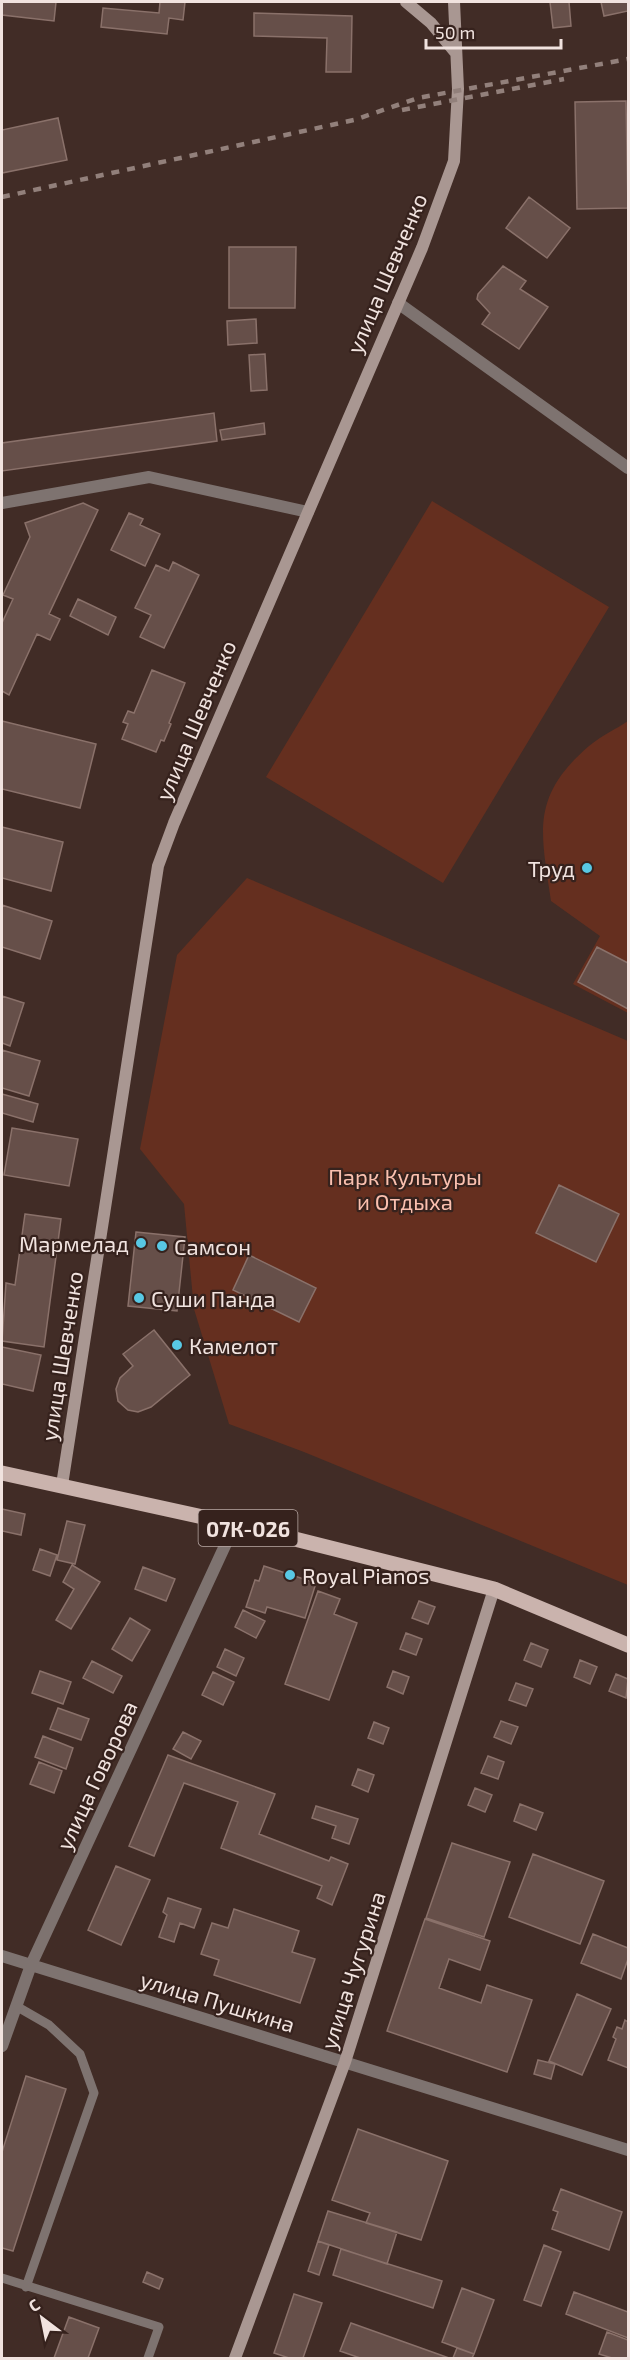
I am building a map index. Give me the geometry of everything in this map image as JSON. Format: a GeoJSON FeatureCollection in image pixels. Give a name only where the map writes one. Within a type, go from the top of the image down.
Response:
{"type":"FeatureCollection","features":[{"type":"Feature","properties":{"kind":"main road","name":"07К-026"},"geometry":{"type":"LineString","coordinates":[[2,1473],[236,1524],[494,1589],[628,1644]]}},
{"type":"Feature","properties":{"kind":"street"},"geometry":{"type":"LineString","coordinates":[[406,2],[431,23],[455,52]]}},
{"type":"Feature","properties":{"kind":"street","name":"улица Шевченко"},"geometry":{"type":"LineString","coordinates":[[62,1485],[158,866],[174,823],[422,248],[454,161],[459,89],[455,52],[454,2]]}},
{"type":"Feature","properties":{"kind":"street"},"geometry":{"type":"LineString","coordinates":[[398,303],[628,468]]}},
{"type":"Feature","properties":{"kind":"street"},"geometry":{"type":"LineString","coordinates":[[2,503],[149,477],[308,512]]}},
{"type":"Feature","properties":{"kind":"street","name":"улица Говорова"},"geometry":{"type":"LineString","coordinates":[[2,2046],[31,1965],[236,1524]]}},
{"type":"Feature","properties":{"kind":"street","name":"улица Чугурина"},"geometry":{"type":"LineString","coordinates":[[235,2358],[345,2062],[494,1589]]}},
{"type":"Feature","properties":{"kind":"street","name":"улица Пушкина"},"geometry":{"type":"LineString","coordinates":[[2,1956],[628,2150]]}},
{"type":"Feature","properties":{"kind":"lane"},"geometry":{"type":"LineString","coordinates":[[16,2006],[49,2025],[80,2054],[94,2093],[26,2286]]}},
{"type":"Feature","properties":{"kind":"lane"},"geometry":{"type":"LineString","coordinates":[[2,2278],[159,2327],[148,2358]]}},
{"type":"Feature","properties":{"kind":"green space"},"geometry":{"type":"Polygon","coordinates":[[[432,501],[609,607],[443,883],[266,777],[432,501]]]}},
{"type":"Feature","properties":{"kind":"green space","name":"Труд"},"geometry":{"type":"Polygon","coordinates":[[[628,721],[628,1013],[573,984],[600,936],[551,901],[543,835],[548,799],[570,764],[589,746],[628,721]]]}},
{"type":"Feature","properties":{"kind":"green space","name":"Парк Культуры и Отдыха"},"geometry":{"type":"Polygon","coordinates":[[[247,878],[628,1041],[628,1585],[304,1452],[229,1424],[194,1309],[184,1204],[140,1149],[177,955],[247,878]]]}},
{"type":"Feature","properties":{"kind":"building"},"geometry":{"type":"Polygon","coordinates":[[[2,2],[56,2],[54,21],[2,15],[2,2]]]}},
{"type":"Feature","properties":{"kind":"building"},"geometry":{"type":"Polygon","coordinates":[[[160,2],[185,2],[183,20],[169,18],[167,34],[101,27],[103,8],[159,13],[160,2]]]}},
{"type":"Feature","properties":{"kind":"building"},"geometry":{"type":"Polygon","coordinates":[[[550,2],[569,2],[571,26],[553,28],[550,2]]]}},
{"type":"Feature","properties":{"kind":"building"},"geometry":{"type":"Polygon","coordinates":[[[601,2],[628,2],[628,11],[604,16],[601,2]]]}},
{"type":"Feature","properties":{"kind":"building"},"geometry":{"type":"Polygon","coordinates":[[[254,13],[352,16],[351,72],[326,72],[327,38],[254,36],[254,13]]]}},
{"type":"Feature","properties":{"kind":"building"},"geometry":{"type":"Polygon","coordinates":[[[626,101],[628,208],[577,209],[575,102],[626,101]]]}},
{"type":"Feature","properties":{"kind":"building"},"geometry":{"type":"Polygon","coordinates":[[[58,118],[67,160],[2,173],[2,130],[58,118]]]}},
{"type":"Feature","properties":{"kind":"building"},"geometry":{"type":"Polygon","coordinates":[[[529,197],[570,228],[547,258],[506,228],[529,197]]]}},
{"type":"Feature","properties":{"kind":"building"},"geometry":{"type":"Polygon","coordinates":[[[229,247],[296,247],[295,308],[229,308],[229,247]]]}},
{"type":"Feature","properties":{"kind":"building"},"geometry":{"type":"Polygon","coordinates":[[[503,266],[526,281],[520,289],[548,307],[519,349],[482,324],[490,313],[477,299],[478,294],[503,266]]]}},
{"type":"Feature","properties":{"kind":"building"},"geometry":{"type":"Polygon","coordinates":[[[256,319],[257,343],[228,345],[227,321],[256,319]]]}},
{"type":"Feature","properties":{"kind":"building"},"geometry":{"type":"Polygon","coordinates":[[[265,354],[267,390],[251,391],[249,355],[265,354]]]}},
{"type":"Feature","properties":{"kind":"building"},"geometry":{"type":"Polygon","coordinates":[[[214,413],[217,441],[2,471],[2,443],[214,413]]]}},
{"type":"Feature","properties":{"kind":"building"},"geometry":{"type":"Polygon","coordinates":[[[264,423],[265,434],[222,440],[220,430],[264,423]]]}},
{"type":"Feature","properties":{"kind":"building"},"geometry":{"type":"Polygon","coordinates":[[[83,503],[98,510],[49,614],[60,619],[50,640],[37,634],[9,695],[2,691],[2,623],[13,599],[3,595],[30,537],[25,523],[83,503]]]}},
{"type":"Feature","properties":{"kind":"building"},"geometry":{"type":"Polygon","coordinates":[[[129,513],[143,519],[140,525],[160,534],[145,566],[111,550],[129,513]]]}},
{"type":"Feature","properties":{"kind":"building"},"geometry":{"type":"Polygon","coordinates":[[[173,562],[199,575],[164,648],[140,637],[151,615],[135,608],[156,565],[169,571],[173,562]]]}},
{"type":"Feature","properties":{"kind":"building"},"geometry":{"type":"Polygon","coordinates":[[[78,599],[116,617],[108,635],[70,616],[78,599]]]}},
{"type":"Feature","properties":{"kind":"building"},"geometry":{"type":"Polygon","coordinates":[[[152,670],[185,683],[164,741],[161,740],[156,752],[122,739],[128,724],[123,722],[128,711],[134,713],[152,670]]]}},
{"type":"Feature","properties":{"kind":"building"},"geometry":{"type":"Polygon","coordinates":[[[2,721],[96,744],[80,808],[2,789],[2,721]]]}},
{"type":"Feature","properties":{"kind":"building"},"geometry":{"type":"Polygon","coordinates":[[[2,827],[63,842],[51,891],[2,878],[2,827]]]}},
{"type":"Feature","properties":{"kind":"building"},"geometry":{"type":"Polygon","coordinates":[[[2,905],[52,921],[40,959],[2,947],[2,905]]]}},
{"type":"Feature","properties":{"kind":"building"},"geometry":{"type":"Polygon","coordinates":[[[597,947],[628,963],[628,1009],[578,982],[597,947]]]}},
{"type":"Feature","properties":{"kind":"building"},"geometry":{"type":"Polygon","coordinates":[[[2,996],[24,1003],[10,1046],[2,1043],[2,996]]]}},
{"type":"Feature","properties":{"kind":"building"},"geometry":{"type":"Polygon","coordinates":[[[2,1050],[40,1061],[29,1096],[2,1088],[2,1050]]]}},
{"type":"Feature","properties":{"kind":"building"},"geometry":{"type":"Polygon","coordinates":[[[2,1094],[38,1104],[33,1122],[2,1113],[2,1094]]]}},
{"type":"Feature","properties":{"kind":"building"},"geometry":{"type":"Polygon","coordinates":[[[12,1128],[78,1139],[69,1186],[4,1175],[12,1128]]]}},
{"type":"Feature","properties":{"kind":"building"},"geometry":{"type":"Polygon","coordinates":[[[559,1185],[619,1214],[596,1262],[536,1233],[559,1185]]]}},
{"type":"Feature","properties":{"kind":"building"},"geometry":{"type":"Polygon","coordinates":[[[25,1214],[61,1219],[44,1347],[2,1341],[6,1283],[15,1285],[25,1214]]]}},
{"type":"Feature","properties":{"kind":"building"},"geometry":{"type":"Polygon","coordinates":[[[136,1232],[185,1237],[177,1311],[128,1306],[136,1232]]]}},
{"type":"Feature","properties":{"kind":"building"},"geometry":{"type":"Polygon","coordinates":[[[249,1255],[316,1288],[299,1322],[233,1290],[249,1255]]]}},
{"type":"Feature","properties":{"kind":"building"},"geometry":{"type":"Polygon","coordinates":[[[154,1330],[190,1375],[151,1407],[138,1412],[128,1410],[118,1401],[116,1389],[120,1378],[133,1366],[123,1354],[154,1330]]]}},
{"type":"Feature","properties":{"kind":"building"},"geometry":{"type":"Polygon","coordinates":[[[2,1347],[41,1355],[33,1391],[2,1384],[2,1347]]]}},
{"type":"Feature","properties":{"kind":"building"},"geometry":{"type":"Polygon","coordinates":[[[2,1509],[25,1514],[21,1535],[2,1531],[2,1509]]]}},
{"type":"Feature","properties":{"kind":"building"},"geometry":{"type":"Polygon","coordinates":[[[67,1521],[85,1525],[75,1564],[57,1560],[67,1521]]]}},
{"type":"Feature","properties":{"kind":"building"},"geometry":{"type":"Polygon","coordinates":[[[40,1549],[57,1555],[50,1576],[33,1570],[40,1549]]]}},
{"type":"Feature","properties":{"kind":"building"},"geometry":{"type":"Polygon","coordinates":[[[72,1565],[100,1582],[71,1629],[56,1620],[74,1589],[63,1582],[72,1565]]]}},
{"type":"Feature","properties":{"kind":"building"},"geometry":{"type":"Polygon","coordinates":[[[264,1566],[316,1583],[305,1618],[267,1607],[265,1613],[246,1607],[255,1580],[259,1581],[264,1566]]]}},
{"type":"Feature","properties":{"kind":"building"},"geometry":{"type":"Polygon","coordinates":[[[143,1567],[175,1579],[166,1601],[135,1589],[143,1567]]]}},
{"type":"Feature","properties":{"kind":"building"},"geometry":{"type":"Polygon","coordinates":[[[318,1591],[340,1599],[334,1614],[357,1623],[329,1700],[285,1684],[318,1591]]]}},
{"type":"Feature","properties":{"kind":"building"},"geometry":{"type":"Polygon","coordinates":[[[419,1601],[435,1607],[428,1624],[412,1618],[419,1601]]]}},
{"type":"Feature","properties":{"kind":"building"},"geometry":{"type":"Polygon","coordinates":[[[243,1610],[265,1621],[256,1638],[235,1627],[243,1610]]]}},
{"type":"Feature","properties":{"kind":"building"},"geometry":{"type":"Polygon","coordinates":[[[130,1618],[150,1630],[132,1661],[112,1649],[130,1618]]]}},
{"type":"Feature","properties":{"kind":"building"},"geometry":{"type":"Polygon","coordinates":[[[406,1633],[422,1639],[416,1655],[400,1649],[406,1633]]]}},
{"type":"Feature","properties":{"kind":"building"},"geometry":{"type":"Polygon","coordinates":[[[531,1643],[548,1650],[541,1667],[524,1660],[531,1643]]]}},
{"type":"Feature","properties":{"kind":"building"},"geometry":{"type":"Polygon","coordinates":[[[225,1649],[244,1658],[236,1676],[217,1667],[225,1649]]]}},
{"type":"Feature","properties":{"kind":"building"},"geometry":{"type":"Polygon","coordinates":[[[580,1660],[597,1667],[590,1684],[574,1677],[580,1660]]]}},
{"type":"Feature","properties":{"kind":"building"},"geometry":{"type":"Polygon","coordinates":[[[92,1661],[122,1676],[113,1693],[83,1678],[92,1661]]]}},
{"type":"Feature","properties":{"kind":"building"},"geometry":{"type":"Polygon","coordinates":[[[40,1671],[71,1682],[63,1704],[32,1693],[40,1671]]]}},
{"type":"Feature","properties":{"kind":"building"},"geometry":{"type":"Polygon","coordinates":[[[393,1671],[409,1677],[403,1694],[387,1687],[393,1671]]]}},
{"type":"Feature","properties":{"kind":"building"},"geometry":{"type":"Polygon","coordinates":[[[213,1672],[234,1682],[223,1705],[202,1695],[213,1672]]]}},
{"type":"Feature","properties":{"kind":"building"},"geometry":{"type":"Polygon","coordinates":[[[616,1674],[628,1679],[626,1698],[609,1691],[616,1674]]]}},
{"type":"Feature","properties":{"kind":"building"},"geometry":{"type":"Polygon","coordinates":[[[516,1683],[533,1689],[526,1706],[509,1700],[516,1683]]]}},
{"type":"Feature","properties":{"kind":"building"},"geometry":{"type":"Polygon","coordinates":[[[58,1708],[89,1719],[81,1740],[50,1729],[58,1708]]]}},
{"type":"Feature","properties":{"kind":"building"},"geometry":{"type":"Polygon","coordinates":[[[501,1721],[518,1727],[511,1744],[494,1737],[501,1721]]]}},
{"type":"Feature","properties":{"kind":"building"},"geometry":{"type":"Polygon","coordinates":[[[374,1722],[389,1728],[383,1744],[368,1738],[374,1722]]]}},
{"type":"Feature","properties":{"kind":"building"},"geometry":{"type":"Polygon","coordinates":[[[183,1732],[201,1741],[191,1759],[173,1749],[183,1732]]]}},
{"type":"Feature","properties":{"kind":"building"},"geometry":{"type":"Polygon","coordinates":[[[43,1736],[73,1748],[66,1769],[35,1757],[43,1736]]]}},
{"type":"Feature","properties":{"kind":"building"},"geometry":{"type":"Polygon","coordinates":[[[168,1755],[275,1794],[259,1834],[329,1861],[331,1857],[348,1864],[332,1905],[317,1898],[322,1886],[221,1848],[238,1802],[184,1783],[154,1856],[129,1846],[168,1755]]]}},
{"type":"Feature","properties":{"kind":"building"},"geometry":{"type":"Polygon","coordinates":[[[488,1756],[504,1762],[498,1779],[481,1773],[488,1756]]]}},
{"type":"Feature","properties":{"kind":"building"},"geometry":{"type":"Polygon","coordinates":[[[39,1762],[62,1771],[54,1793],[30,1784],[39,1762]]]}},
{"type":"Feature","properties":{"kind":"building"},"geometry":{"type":"Polygon","coordinates":[[[358,1769],[374,1775],[368,1792],[352,1785],[358,1769]]]}},
{"type":"Feature","properties":{"kind":"building"},"geometry":{"type":"Polygon","coordinates":[[[475,1788],[492,1795],[485,1812],[468,1805],[475,1788]]]}},
{"type":"Feature","properties":{"kind":"building"},"geometry":{"type":"Polygon","coordinates":[[[520,1804],[543,1813],[536,1830],[514,1821],[520,1804]]]}},
{"type":"Feature","properties":{"kind":"building"},"geometry":{"type":"Polygon","coordinates":[[[316,1806],[358,1819],[349,1844],[332,1838],[336,1826],[312,1818],[316,1806]]]}},
{"type":"Feature","properties":{"kind":"building"},"geometry":{"type":"Polygon","coordinates":[[[452,1843],[510,1862],[484,1937],[426,1918],[452,1843]]]}},
{"type":"Feature","properties":{"kind":"building"},"geometry":{"type":"Polygon","coordinates":[[[533,1854],[604,1881],[580,1944],[509,1917],[533,1854]]]}},
{"type":"Feature","properties":{"kind":"building"},"geometry":{"type":"Polygon","coordinates":[[[116,1866],[150,1880],[121,1945],[88,1930],[116,1866]]]}},
{"type":"Feature","properties":{"kind":"building"},"geometry":{"type":"Polygon","coordinates":[[[168,1898],[201,1909],[194,1928],[180,1923],[174,1942],[159,1937],[167,1915],[163,1912],[168,1898]]]}},
{"type":"Feature","properties":{"kind":"building"},"geometry":{"type":"Polygon","coordinates":[[[234,1909],[299,1931],[292,1952],[315,1959],[300,2003],[214,1975],[219,1960],[201,1954],[212,1923],[228,1928],[234,1909]]]}},
{"type":"Feature","properties":{"kind":"building"},"geometry":{"type":"Polygon","coordinates":[[[425,1919],[490,1941],[480,1970],[449,1959],[439,1988],[481,2003],[487,1985],[532,2000],[507,2072],[387,2031],[425,1919]]]}},
{"type":"Feature","properties":{"kind":"building"},"geometry":{"type":"Polygon","coordinates":[[[593,1934],[628,1948],[628,1959],[621,1979],[581,1963],[593,1934]]]}},
{"type":"Feature","properties":{"kind":"building"},"geometry":{"type":"Polygon","coordinates":[[[577,1994],[611,2009],[582,2075],[549,2061],[577,1994]]]}},
{"type":"Feature","properties":{"kind":"building"},"geometry":{"type":"Polygon","coordinates":[[[625,2020],[628,2022],[628,2068],[608,2060],[616,2039],[613,2037],[617,2027],[622,2029],[625,2020]]]}},
{"type":"Feature","properties":{"kind":"building"},"geometry":{"type":"Polygon","coordinates":[[[538,2060],[555,2064],[551,2079],[534,2074],[538,2060]]]}},
{"type":"Feature","properties":{"kind":"building"},"geometry":{"type":"Polygon","coordinates":[[[26,2076],[66,2089],[13,2251],[2,2248],[2,2152],[26,2076]]]}},
{"type":"Feature","properties":{"kind":"building"},"geometry":{"type":"Polygon","coordinates":[[[358,2129],[448,2161],[421,2240],[366,2223],[370,2213],[332,2200],[358,2129]]]}},
{"type":"Feature","properties":{"kind":"building"},"geometry":{"type":"Polygon","coordinates":[[[561,2189],[622,2212],[609,2250],[552,2229],[558,2212],[553,2210],[561,2189]]]}},
{"type":"Feature","properties":{"kind":"building"},"geometry":{"type":"Polygon","coordinates":[[[328,2211],[397,2232],[387,2264],[318,2241],[328,2211]]]}},
{"type":"Feature","properties":{"kind":"building"},"geometry":{"type":"Polygon","coordinates":[[[318,2241],[329,2245],[319,2275],[308,2271],[318,2241]]]}},
{"type":"Feature","properties":{"kind":"building"},"geometry":{"type":"Polygon","coordinates":[[[544,2245],[561,2252],[541,2306],[524,2300],[544,2245]]]}},
{"type":"Feature","properties":{"kind":"building"},"geometry":{"type":"Polygon","coordinates":[[[341,2249],[442,2281],[433,2308],[333,2275],[341,2249]]]}},
{"type":"Feature","properties":{"kind":"building"},"geometry":{"type":"Polygon","coordinates":[[[147,2272],[163,2279],[159,2289],[143,2282],[147,2272]]]}},
{"type":"Feature","properties":{"kind":"building"},"geometry":{"type":"Polygon","coordinates":[[[462,2288],[494,2300],[474,2354],[442,2342],[462,2288]]]}},
{"type":"Feature","properties":{"kind":"building"},"geometry":{"type":"Polygon","coordinates":[[[574,2292],[628,2312],[628,2338],[566,2314],[574,2292]]]}},
{"type":"Feature","properties":{"kind":"building"},"geometry":{"type":"Polygon","coordinates":[[[294,2294],[322,2303],[303,2358],[289,2358],[274,2353],[294,2294]]]}},
{"type":"Feature","properties":{"kind":"building"},"geometry":{"type":"Polygon","coordinates":[[[69,2317],[99,2328],[88,2358],[54,2358],[69,2317]]]}},
{"type":"Feature","properties":{"kind":"building"},"geometry":{"type":"Polygon","coordinates":[[[351,2323],[449,2358],[360,2358],[340,2351],[351,2323]]]}},
{"type":"Feature","properties":{"kind":"building"},"geometry":{"type":"Polygon","coordinates":[[[607,2332],[628,2340],[628,2358],[612,2358],[599,2354],[607,2332]]]}},
{"type":"Feature","properties":{"kind":"building"},"geometry":{"type":"Polygon","coordinates":[[[457,2348],[474,2354],[472,2358],[453,2358],[457,2348]]]}},
{"type":"Feature","properties":{"kind":"railway"},"geometry":{"type":"LineString","coordinates":[[2,197],[354,120],[418,98],[628,59]]}},
{"type":"Feature","properties":{"kind":"railway"},"geometry":{"type":"LineString","coordinates":[[402,110],[564,79]]}},
{"type":"Feature","properties":{"kind":"place","name":"Труд"},"geometry":{"type":"Point","coordinates":[587,868]}},
{"type":"Feature","properties":{"kind":"place","name":"Мармелад"},"geometry":{"type":"Point","coordinates":[141,1243]}},
{"type":"Feature","properties":{"kind":"place","name":"Самсон"},"geometry":{"type":"Point","coordinates":[162,1246]}},
{"type":"Feature","properties":{"kind":"place","name":"Суши Панда"},"geometry":{"type":"Point","coordinates":[139,1298]}},
{"type":"Feature","properties":{"kind":"place","name":"Камелот"},"geometry":{"type":"Point","coordinates":[177,1345]}},
{"type":"Feature","properties":{"kind":"place","name":"Royal Pianos"},"geometry":{"type":"Point","coordinates":[290,1575]}}]}
